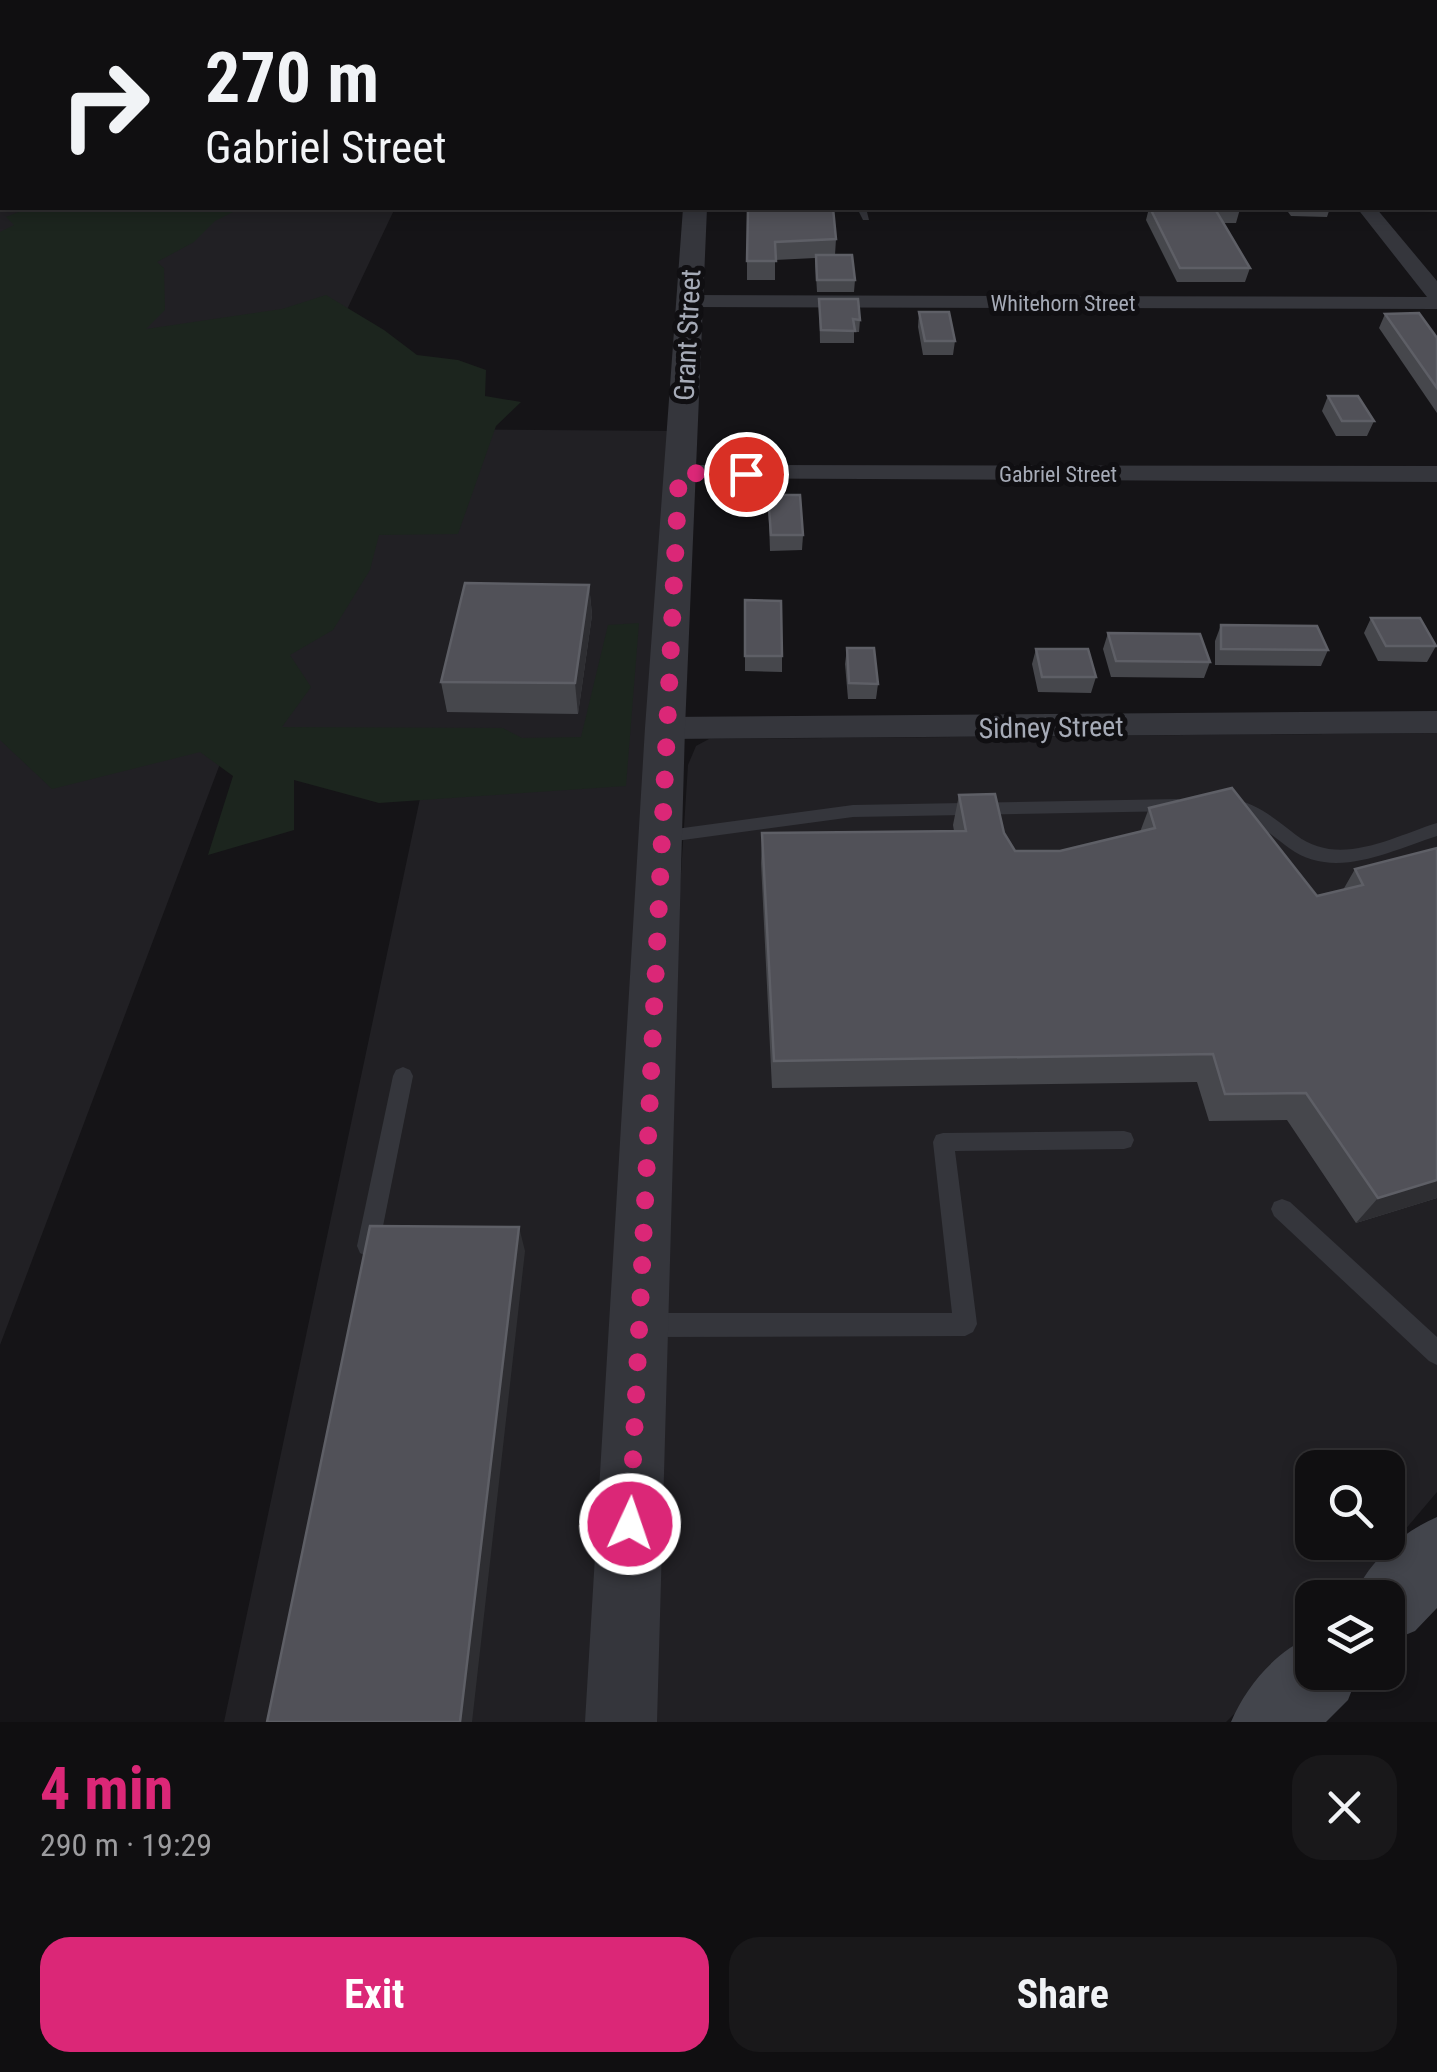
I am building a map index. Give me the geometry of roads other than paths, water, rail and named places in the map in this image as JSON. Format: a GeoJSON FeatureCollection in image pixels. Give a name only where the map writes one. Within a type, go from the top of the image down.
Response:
{"type":"FeatureCollection","features":[{"type":"Feature","properties":{"kind":"main road"},"geometry":{"type":"LineString","coordinates":[[1405,1587],[1437,1554]]}},
{"type":"Feature","properties":{"kind":"main road"},"geometry":{"type":"LineString","coordinates":[[1272,1722],[1303,1690]]}},
{"type":"Feature","properties":{"kind":"street","name":"Grant Street"},"geometry":{"type":"LineString","coordinates":[[620,1722],[665,728],[695,210]]}},
{"type":"Feature","properties":{"kind":"street"},"geometry":{"type":"LineString","coordinates":[[1368,210],[1437,295]]}},
{"type":"Feature","properties":{"kind":"street","name":"Whitehorn Street"},"geometry":{"type":"LineString","coordinates":[[689,300],[1437,304]]}},
{"type":"Feature","properties":{"kind":"street","name":"Gabriel Street"},"geometry":{"type":"LineString","coordinates":[[679,473],[1437,474]]}},
{"type":"Feature","properties":{"kind":"street","name":"Sidney Street"},"geometry":{"type":"LineString","coordinates":[[665,728],[1437,722]]}},
{"type":"Feature","properties":{"kind":"lane"},"geometry":{"type":"LineString","coordinates":[[1215,804],[1234,804],[1256,812],[1316,856],[1342,858],[1437,829]]}},
{"type":"Feature","properties":{"kind":"lane"},"geometry":{"type":"LineString","coordinates":[[660,837],[852,810],[1196,805]]}},
{"type":"Feature","properties":{"kind":"lane"},"geometry":{"type":"LineString","coordinates":[[363,1272],[403,1076]]}},
{"type":"Feature","properties":{"kind":"lane"},"geometry":{"type":"LineString","coordinates":[[638,1325],[965,1324],[942,1142],[1124,1140]]}},
{"type":"Feature","properties":{"kind":"lane"},"geometry":{"type":"LineString","coordinates":[[1282,1209],[1437,1353]]}}]}
